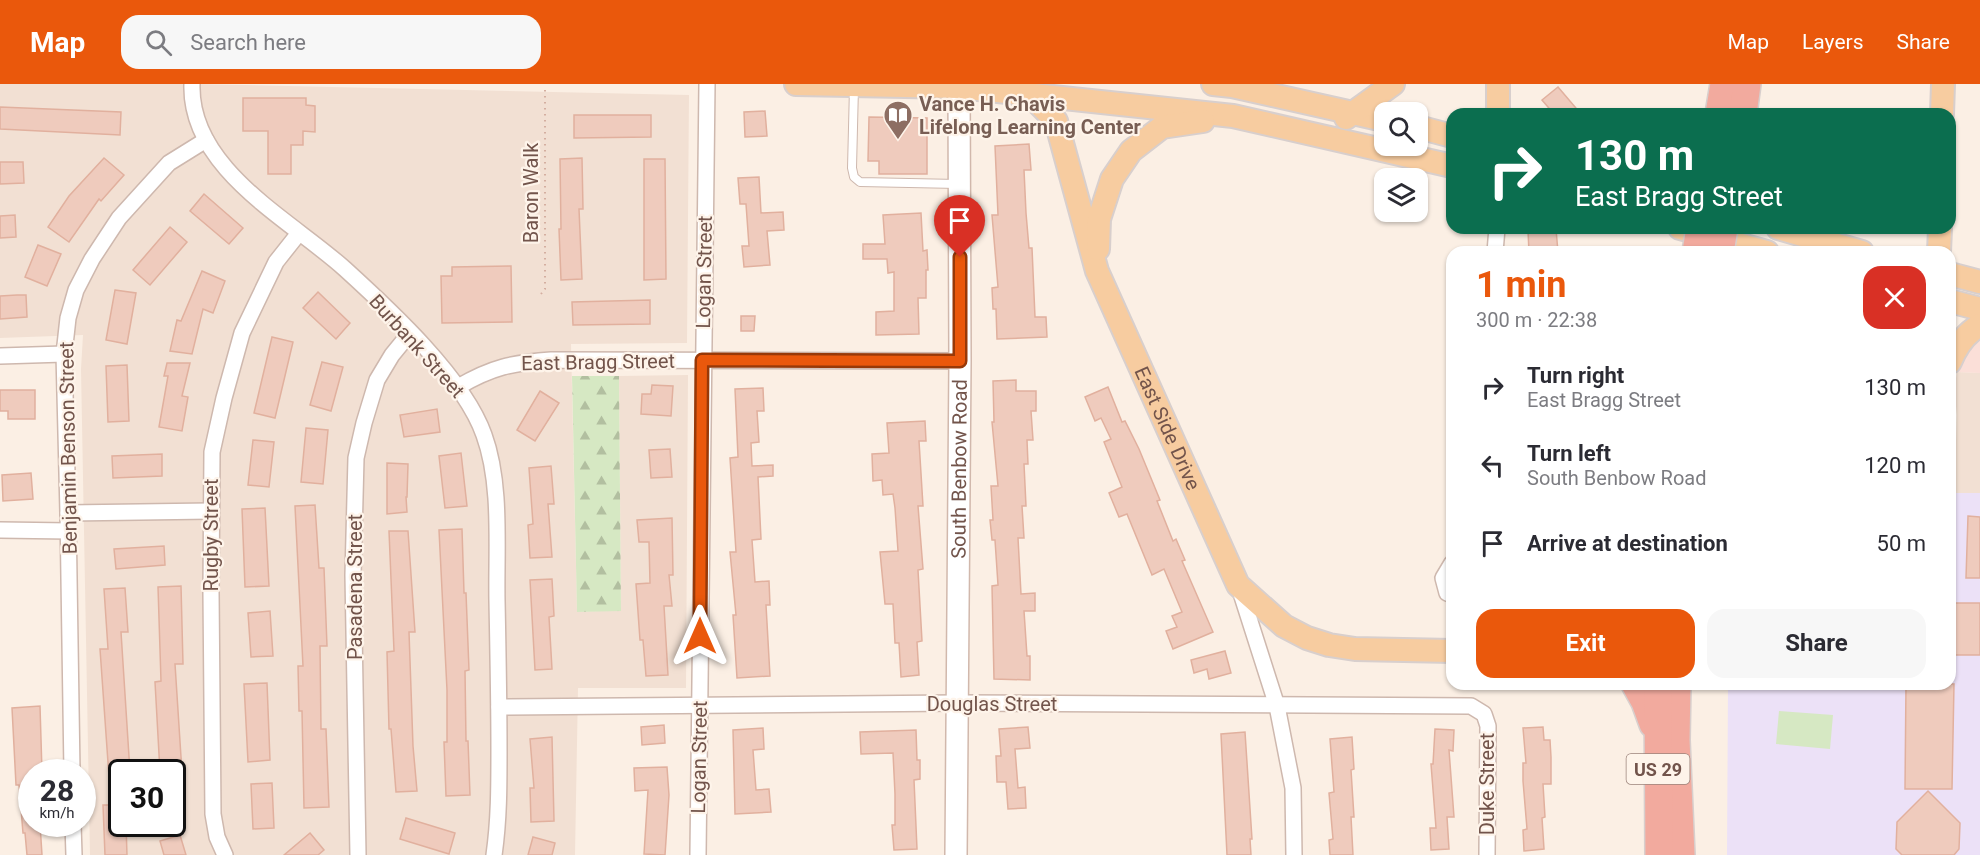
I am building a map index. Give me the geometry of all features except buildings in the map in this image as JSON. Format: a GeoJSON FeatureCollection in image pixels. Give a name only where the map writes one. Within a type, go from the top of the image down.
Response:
{"type":"FeatureCollection","features":[{"type":"Feature","properties":{"kind":"highway"},"geometry":{"type":"LineString","coordinates":[[1720,108],[1724,84]]}},
{"type":"Feature","properties":{"kind":"highway"},"geometry":{"type":"LineString","coordinates":[[1744,108],[1747,84]]}},
{"type":"Feature","properties":{"kind":"highway"},"geometry":{"type":"LineString","coordinates":[[1639,690],[1667,738],[1686,706],[1688,690]]}},
{"type":"Feature","properties":{"kind":"highway","name":"US 29"},"geometry":{"type":"LineString","coordinates":[[1659,690],[1681,855]]}},
{"type":"Feature","properties":{"kind":"highway","name":"US 29"},"geometry":{"type":"LineString","coordinates":[[1659,855],[1667,738],[1676,690]]}},
{"type":"Feature","properties":{"kind":"main road"},"geometry":{"type":"LineString","coordinates":[[796,84],[959,85],[1233,116],[1446,165]]}},
{"type":"Feature","properties":{"kind":"main road"},"geometry":{"type":"LineString","coordinates":[[1213,84],[1232,86],[1374,117]]}},
{"type":"Feature","properties":{"kind":"main road"},"geometry":{"type":"LineString","coordinates":[[1322,135],[1393,84]]}},
{"type":"Feature","properties":{"kind":"main road"},"geometry":{"type":"LineString","coordinates":[[1498,84],[1498,108]]}},
{"type":"Feature","properties":{"kind":"main road"},"geometry":{"type":"LineString","coordinates":[[1942,108],[1943,84]]}},
{"type":"Feature","properties":{"kind":"main road","name":"South Benbow Road"},"geometry":{"type":"LineString","coordinates":[[956,855],[960,361],[959,85]]}},
{"type":"Feature","properties":{"kind":"main road","name":"East Side Drive"},"geometry":{"type":"LineString","coordinates":[[1029,94],[1056,121],[1097,271],[1238,585],[1284,626],[1307,638],[1329,645],[1355,649],[1446,651]]}},
{"type":"Feature","properties":{"kind":"main road"},"geometry":{"type":"LineString","coordinates":[[1097,271],[1099,219],[1112,179],[1131,152],[1162,127],[1233,116]]}},
{"type":"Feature","properties":{"kind":"main road"},"geometry":{"type":"LineString","coordinates":[[1428,130],[1446,135]]}},
{"type":"Feature","properties":{"kind":"main road"},"geometry":{"type":"LineString","coordinates":[[1702,234],[1745,246]]}},
{"type":"Feature","properties":{"kind":"main road"},"geometry":{"type":"LineString","coordinates":[[1799,234],[1841,246]]}},
{"type":"Feature","properties":{"kind":"main road"},"geometry":{"type":"LineString","coordinates":[[1956,276],[1980,282]]}},
{"type":"Feature","properties":{"kind":"main road"},"geometry":{"type":"LineString","coordinates":[[1956,303],[1980,309]]}},
{"type":"Feature","properties":{"kind":"main road"},"geometry":{"type":"LineString","coordinates":[[1956,349],[1970,331],[1980,325]]}},
{"type":"Feature","properties":{"kind":"street","name":"Burbank Street"},"geometry":{"type":"LineString","coordinates":[[192,84],[197,120],[206,140],[229,172],[298,233],[344,268],[410,333],[458,387],[484,434],[495,480],[499,707],[498,823],[494,855]]}},
{"type":"Feature","properties":{"kind":"street","name":"Logan Street"},"geometry":{"type":"LineString","coordinates":[[698,855],[707,84]]}},
{"type":"Feature","properties":{"kind":"street","name":"Benjamin Benson Street"},"geometry":{"type":"LineString","coordinates":[[72,759],[69,513],[64,354],[68,318],[76,290],[92,259],[119,218],[169,162],[206,140]]}},
{"type":"Feature","properties":{"kind":"street","name":"Rugby Street"},"geometry":{"type":"LineString","coordinates":[[225,855],[217,837],[213,814],[212,452],[242,333],[276,262],[298,233]]}},
{"type":"Feature","properties":{"kind":"street","name":"Pasadena Street"},"geometry":{"type":"LineString","coordinates":[[358,855],[353,575],[356,458],[377,380],[392,355],[410,333]]}},
{"type":"Feature","properties":{"kind":"street"},"geometry":{"type":"LineString","coordinates":[[0,356],[64,354]]}},
{"type":"Feature","properties":{"kind":"street","name":"East Bragg Street"},"geometry":{"type":"LineString","coordinates":[[458,387],[498,367],[551,360],[960,361]]}},
{"type":"Feature","properties":{"kind":"street"},"geometry":{"type":"LineString","coordinates":[[69,513],[211,511]]}},
{"type":"Feature","properties":{"kind":"street"},"geometry":{"type":"LineString","coordinates":[[0,530],[69,531]]}},
{"type":"Feature","properties":{"kind":"street"},"geometry":{"type":"LineString","coordinates":[[1446,573],[1443,578],[1446,589]]}},
{"type":"Feature","properties":{"kind":"street","name":"East Side Drive"},"geometry":{"type":"LineString","coordinates":[[1238,585],[1277,706],[1293,788],[1294,855]]}},
{"type":"Feature","properties":{"kind":"street","name":"Douglas Street"},"geometry":{"type":"LineString","coordinates":[[499,707],[957,703],[1471,706],[1484,714]]}},
{"type":"Feature","properties":{"kind":"street","name":"Duke Street"},"geometry":{"type":"LineString","coordinates":[[1484,714],[1488,726],[1487,855]]}},
{"type":"Feature","properties":{"kind":"street"},"geometry":{"type":"LineString","coordinates":[[73,837],[74,855]]}},
{"type":"Feature","properties":{"kind":"lane"},"geometry":{"type":"LineString","coordinates":[[854,86],[852,168],[854,177],[860,182],[958,184]]}},
{"type":"Feature","properties":{"kind":"path","name":"Baron Walk"},"geometry":{"type":"LineString","coordinates":[[541,294],[545,289],[545,90]]}},
{"type":"Feature","properties":{"kind":"shaded area"},"geometry":{"type":"Polygon","coordinates":[[[0,84],[196,84],[689,95],[687,343],[571,344],[577,612],[621,610],[619,376],[688,375],[686,688],[578,688],[575,855],[90,855],[90,837],[96,837],[96,759],[88,759],[81,369],[83,335],[0,338],[0,84]]]}},
{"type":"Feature","properties":{"kind":"shaded area"},"geometry":{"type":"Polygon","coordinates":[[[1980,338],[1980,373],[1957,372],[1960,360],[1971,345],[1980,338]]]}},
{"type":"Feature","properties":{"kind":"shaded area"},"geometry":{"type":"Polygon","coordinates":[[[1957,372],[1980,373],[1980,493],[1956,493],[1957,372]]]}},
{"type":"Feature","properties":{"kind":"shaded area"},"geometry":{"type":"Polygon","coordinates":[[[1956,493],[1980,493],[1980,855],[1727,855],[1728,690],[1956,690],[1956,493]]]}},
{"type":"Feature","properties":{"kind":"green space"},"geometry":{"type":"Polygon","coordinates":[[[572,376],[619,376],[621,611],[577,612],[572,376]]]}},
{"type":"Feature","properties":{"kind":"green space"},"geometry":{"type":"Polygon","coordinates":[[[1779,711],[1833,715],[1830,749],[1776,744],[1779,711]]]}},
{"type":"Feature","properties":{"kind":"place","name":"Vance H. Chavis Lifelong Learning Center"},"geometry":{"type":"Point","coordinates":[898,140]}},
{"type":"Feature","properties":{"kind":"route"},"geometry":{"type":"LineString","coordinates":[[700,636],[702,360],[960,361],[960,257]]}}]}
